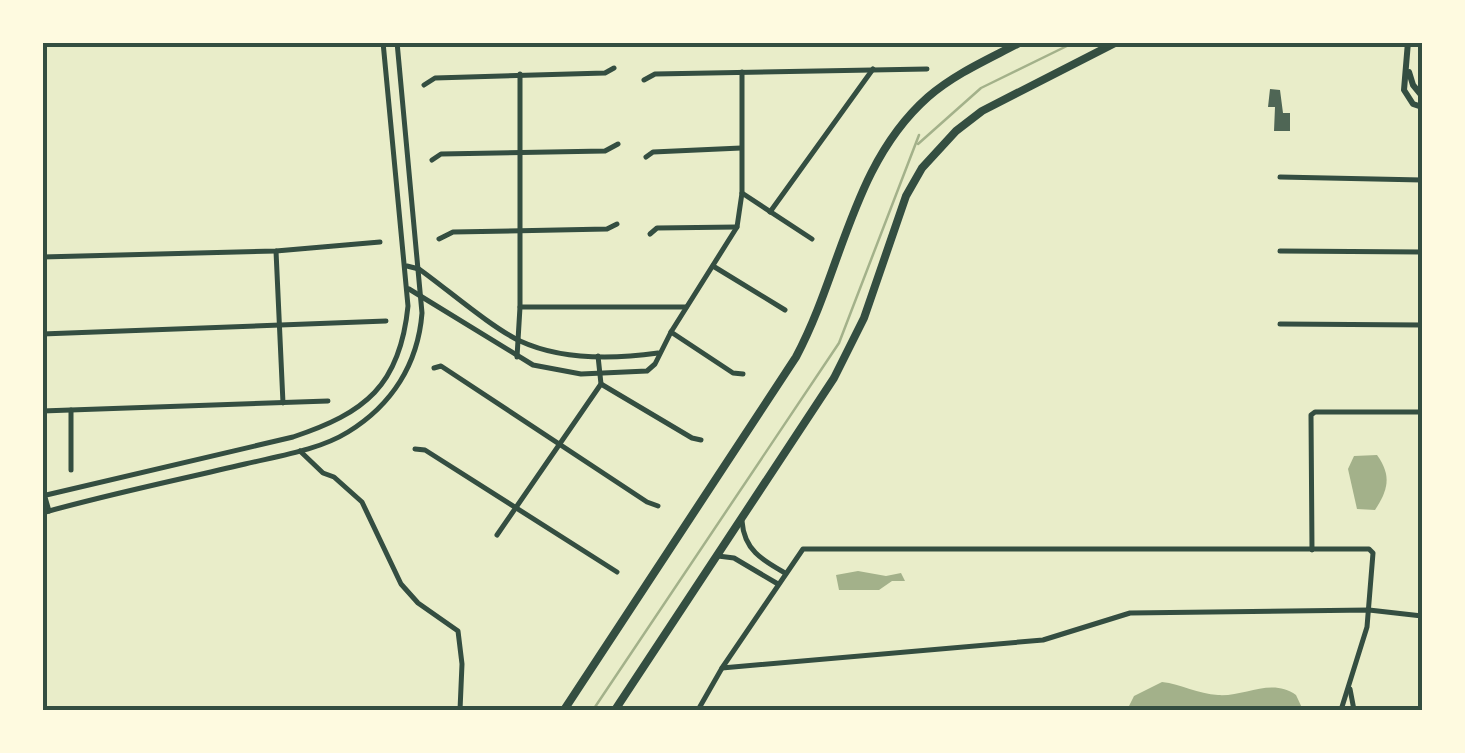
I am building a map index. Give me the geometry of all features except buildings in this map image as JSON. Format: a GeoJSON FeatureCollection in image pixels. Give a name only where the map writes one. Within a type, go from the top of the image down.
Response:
{"type":"FeatureCollection","features":[{"type":"Feature","properties":{"kind":"main road"},"geometry":{"type":"LineString","coordinates":[[564,710],[796,356],[823,302],[866,178],[886,144],[942,86],[1021,42]]}},
{"type":"Feature","properties":{"kind":"main road"},"geometry":{"type":"LineString","coordinates":[[615,710],[817,406],[850,349],[906,196],[932,155],[982,111],[1117,42]]}},
{"type":"Feature","properties":{"kind":"street"},"geometry":{"type":"LineString","coordinates":[[384,42],[408,288],[406,332],[396,361],[369,400],[351,414],[293,436],[43,493],[46,512],[300,451],[345,434],[377,412],[402,381],[420,331],[421,294],[397,42]]}},
{"type":"Feature","properties":{"kind":"street"},"geometry":{"type":"LineString","coordinates":[[1408,42],[1404,90],[1414,104],[1422,107]]}},
{"type":"Feature","properties":{"kind":"street"},"geometry":{"type":"LineString","coordinates":[[1408,67],[1412,85],[1422,96]]}},
{"type":"Feature","properties":{"kind":"street"},"geometry":{"type":"LineString","coordinates":[[424,84],[434,78],[605,73],[614,68]]}},
{"type":"Feature","properties":{"kind":"street"},"geometry":{"type":"LineString","coordinates":[[770,212],[873,69]]}},
{"type":"Feature","properties":{"kind":"street"},"geometry":{"type":"LineString","coordinates":[[644,80],[655,74],[926,69]]}},
{"type":"Feature","properties":{"kind":"street"},"geometry":{"type":"LineString","coordinates":[[408,288],[517,358],[552,371],[647,371],[655,364],[658,352],[737,227],[742,193],[742,72]]}},
{"type":"Feature","properties":{"kind":"street"},"geometry":{"type":"LineString","coordinates":[[517,358],[520,74]]}},
{"type":"Feature","properties":{"kind":"street"},"geometry":{"type":"LineString","coordinates":[[432,160],[441,154],[605,151],[618,144]]}},
{"type":"Feature","properties":{"kind":"street"},"geometry":{"type":"LineString","coordinates":[[646,157],[653,152],[742,148]]}},
{"type":"Feature","properties":{"kind":"street"},"geometry":{"type":"LineString","coordinates":[[1280,177],[1422,180]]}},
{"type":"Feature","properties":{"kind":"street"},"geometry":{"type":"LineString","coordinates":[[742,193],[812,239]]}},
{"type":"Feature","properties":{"kind":"street"},"geometry":{"type":"LineString","coordinates":[[439,240],[453,232],[607,228],[617,224]]}},
{"type":"Feature","properties":{"kind":"street"},"geometry":{"type":"LineString","coordinates":[[650,234],[657,228],[737,227]]}},
{"type":"Feature","properties":{"kind":"street"},"geometry":{"type":"LineString","coordinates":[[42,257],[276,251],[380,242]]}},
{"type":"Feature","properties":{"kind":"street"},"geometry":{"type":"LineString","coordinates":[[276,251],[283,403]]}},
{"type":"Feature","properties":{"kind":"street"},"geometry":{"type":"LineString","coordinates":[[1280,251],[1422,252]]}},
{"type":"Feature","properties":{"kind":"street"},"geometry":{"type":"LineString","coordinates":[[406,266],[419,269],[518,341],[555,351],[598,356],[658,352]]}},
{"type":"Feature","properties":{"kind":"street"},"geometry":{"type":"LineString","coordinates":[[712,266],[786,310]]}},
{"type":"Feature","properties":{"kind":"street"},"geometry":{"type":"LineString","coordinates":[[520,307],[686,307]]}},
{"type":"Feature","properties":{"kind":"street"},"geometry":{"type":"LineString","coordinates":[[42,334],[386,321]]}},
{"type":"Feature","properties":{"kind":"street"},"geometry":{"type":"LineString","coordinates":[[1280,324],[1422,325]]}},
{"type":"Feature","properties":{"kind":"street"},"geometry":{"type":"LineString","coordinates":[[671,332],[734,373],[742,374]]}},
{"type":"Feature","properties":{"kind":"street"},"geometry":{"type":"LineString","coordinates":[[497,535],[601,384],[598,356]]}},
{"type":"Feature","properties":{"kind":"street"},"geometry":{"type":"LineString","coordinates":[[434,368],[441,366],[646,502],[658,506]]}},
{"type":"Feature","properties":{"kind":"street"},"geometry":{"type":"LineString","coordinates":[[601,384],[692,438],[702,440]]}},
{"type":"Feature","properties":{"kind":"street"},"geometry":{"type":"LineString","coordinates":[[42,411],[328,401]]}},
{"type":"Feature","properties":{"kind":"street"},"geometry":{"type":"LineString","coordinates":[[71,410],[71,470]]}},
{"type":"Feature","properties":{"kind":"street"},"geometry":{"type":"LineString","coordinates":[[1312,550],[1311,415],[1422,412]]}},
{"type":"Feature","properties":{"kind":"street"},"geometry":{"type":"LineString","coordinates":[[415,450],[425,450],[616,572]]}},
{"type":"Feature","properties":{"kind":"street"},"geometry":{"type":"LineString","coordinates":[[300,451],[322,473],[334,477],[362,502],[402,584],[418,604],[458,631],[460,710]]}},
{"type":"Feature","properties":{"kind":"street"},"geometry":{"type":"LineString","coordinates":[[742,519],[745,541],[759,558],[785,573]]}},
{"type":"Feature","properties":{"kind":"street"},"geometry":{"type":"LineString","coordinates":[[698,710],[785,573],[806,548],[1372,550],[1370,610],[1341,710]]}},
{"type":"Feature","properties":{"kind":"street"},"geometry":{"type":"LineString","coordinates":[[718,556],[734,558],[778,584]]}},
{"type":"Feature","properties":{"kind":"street"},"geometry":{"type":"LineString","coordinates":[[753,568],[759,558]]}},
{"type":"Feature","properties":{"kind":"street"},"geometry":{"type":"LineString","coordinates":[[722,668],[1043,640],[1130,613],[1370,610],[1422,616]]}},
{"type":"Feature","properties":{"kind":"street"},"geometry":{"type":"LineString","coordinates":[[1350,686],[1354,710]]}},
{"type":"Feature","properties":{"kind":"shaded area"},"geometry":{"type":"Polygon","coordinates":[[[1377,455],[1386,476],[1383,496],[1375,510],[1357,509],[1348,469],[1354,456],[1377,455]]]}},
{"type":"Feature","properties":{"kind":"shaded area"},"geometry":{"type":"Polygon","coordinates":[[[858,571],[886,576],[901,573],[905,581],[892,581],[879,590],[839,590],[836,575],[858,571]]]}},
{"type":"Feature","properties":{"kind":"shaded area"},"geometry":{"type":"Polygon","coordinates":[[[1162,682],[1218,695],[1277,688],[1296,695],[1303,710],[1127,710],[1134,696],[1162,682]]]}},
{"type":"Feature","properties":{"kind":"waterway"},"geometry":{"type":"LineString","coordinates":[[918,144],[981,88],[1075,42]]}},
{"type":"Feature","properties":{"kind":"waterway"},"geometry":{"type":"LineString","coordinates":[[593,710],[839,343],[919,135]]}}]}
